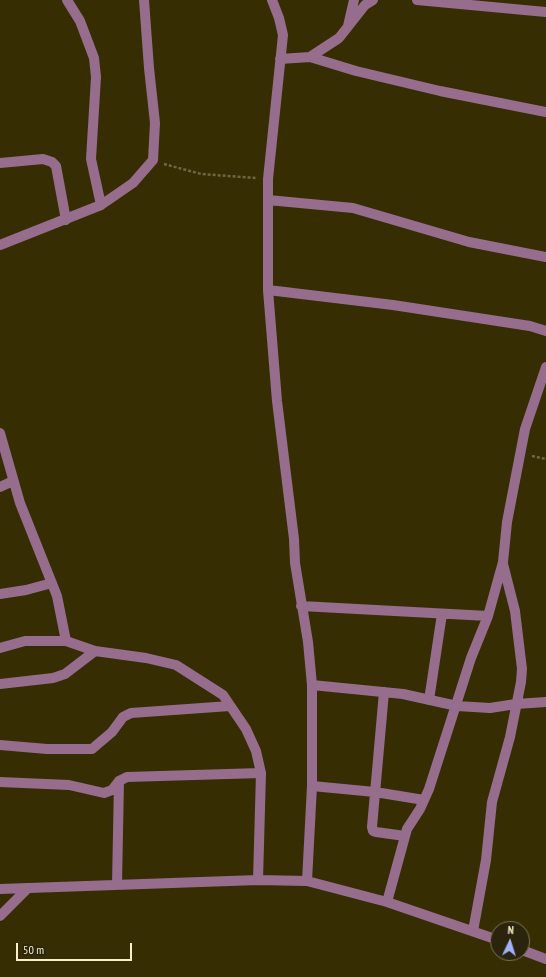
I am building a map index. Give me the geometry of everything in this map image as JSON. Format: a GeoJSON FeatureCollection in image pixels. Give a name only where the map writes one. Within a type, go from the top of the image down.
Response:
{"type":"FeatureCollection","features":[{"type":"Feature","properties":{"kind":"street"},"geometry":{"type":"LineString","coordinates":[[67,0],[80,21],[94,58],[96,77],[91,158],[101,205]]}},
{"type":"Feature","properties":{"kind":"street"},"geometry":{"type":"LineString","coordinates":[[0,245],[101,205],[133,183],[153,160],[155,123],[144,0]]}},
{"type":"Feature","properties":{"kind":"street"},"geometry":{"type":"LineString","coordinates":[[272,0],[283,35],[268,179],[268,290],[277,401],[294,538],[294,563],[308,642],[312,685],[312,786],[307,881]]}},
{"type":"Feature","properties":{"kind":"street"},"geometry":{"type":"LineString","coordinates":[[347,30],[354,0]]}},
{"type":"Feature","properties":{"kind":"street"},"geometry":{"type":"LineString","coordinates":[[310,57],[339,38],[347,30],[365,5],[373,0]]}},
{"type":"Feature","properties":{"kind":"street"},"geometry":{"type":"LineString","coordinates":[[417,0],[546,12]]}},
{"type":"Feature","properties":{"kind":"street"},"geometry":{"type":"LineString","coordinates":[[280,59],[310,57],[356,71],[440,91],[546,112]]}},
{"type":"Feature","properties":{"kind":"street"},"geometry":{"type":"LineString","coordinates":[[0,164],[43,159],[52,162],[56,166],[66,220]]}},
{"type":"Feature","properties":{"kind":"street"},"geometry":{"type":"LineString","coordinates":[[268,200],[353,208],[469,242],[546,257]]}},
{"type":"Feature","properties":{"kind":"street"},"geometry":{"type":"LineString","coordinates":[[268,290],[393,305],[530,326],[546,331]]}},
{"type":"Feature","properties":{"kind":"street"},"geometry":{"type":"LineString","coordinates":[[387,902],[407,829],[424,800],[457,706],[471,658],[488,616],[503,562],[507,522],[520,454],[526,429],[546,367]]}},
{"type":"Feature","properties":{"kind":"street"},"geometry":{"type":"LineString","coordinates":[[0,433],[13,481],[33,538],[57,596],[66,641]]}},
{"type":"Feature","properties":{"kind":"street"},"geometry":{"type":"LineString","coordinates":[[0,487],[13,481]]}},
{"type":"Feature","properties":{"kind":"street"},"geometry":{"type":"LineString","coordinates":[[473,931],[486,860],[492,802],[510,738],[521,682],[522,669],[515,611],[503,562]]}},
{"type":"Feature","properties":{"kind":"street"},"geometry":{"type":"LineString","coordinates":[[0,594],[26,590],[52,583]]}},
{"type":"Feature","properties":{"kind":"street"},"geometry":{"type":"LineString","coordinates":[[301,606],[488,616]]}},
{"type":"Feature","properties":{"kind":"street"},"geometry":{"type":"LineString","coordinates":[[429,700],[442,614]]}},
{"type":"Feature","properties":{"kind":"street"},"geometry":{"type":"LineString","coordinates":[[0,648],[25,641],[66,641],[95,651],[146,658],[176,665],[223,695],[248,735],[256,752],[261,773],[258,880]]}},
{"type":"Feature","properties":{"kind":"street"},"geometry":{"type":"LineString","coordinates":[[0,684],[40,681],[65,674],[95,651]]}},
{"type":"Feature","properties":{"kind":"street"},"geometry":{"type":"LineString","coordinates":[[312,685],[403,694],[457,706],[490,708],[516,704],[546,702]]}},
{"type":"Feature","properties":{"kind":"street"},"geometry":{"type":"LineString","coordinates":[[384,692],[373,831],[405,836]]}},
{"type":"Feature","properties":{"kind":"street"},"geometry":{"type":"LineString","coordinates":[[0,744],[46,750],[92,749],[112,732],[123,717],[130,713],[230,706]]}},
{"type":"Feature","properties":{"kind":"street"},"geometry":{"type":"LineString","coordinates":[[0,782],[69,785],[104,793],[112,790],[119,781],[127,777],[261,773]]}},
{"type":"Feature","properties":{"kind":"street"},"geometry":{"type":"LineString","coordinates":[[117,885],[119,781]]}},
{"type":"Feature","properties":{"kind":"street"},"geometry":{"type":"LineString","coordinates":[[312,786],[375,792],[424,800]]}},
{"type":"Feature","properties":{"kind":"street"},"geometry":{"type":"LineString","coordinates":[[0,889],[258,880],[307,881],[387,902],[490,937]]}},
{"type":"Feature","properties":{"kind":"street"},"geometry":{"type":"LineString","coordinates":[[0,916],[28,888]]}},
{"type":"Feature","properties":{"kind":"street"},"geometry":{"type":"LineString","coordinates":[[530,953],[546,959]]}},
{"type":"Feature","properties":{"kind":"path"},"geometry":{"type":"LineString","coordinates":[[153,160],[201,174],[268,179]]}}]}
